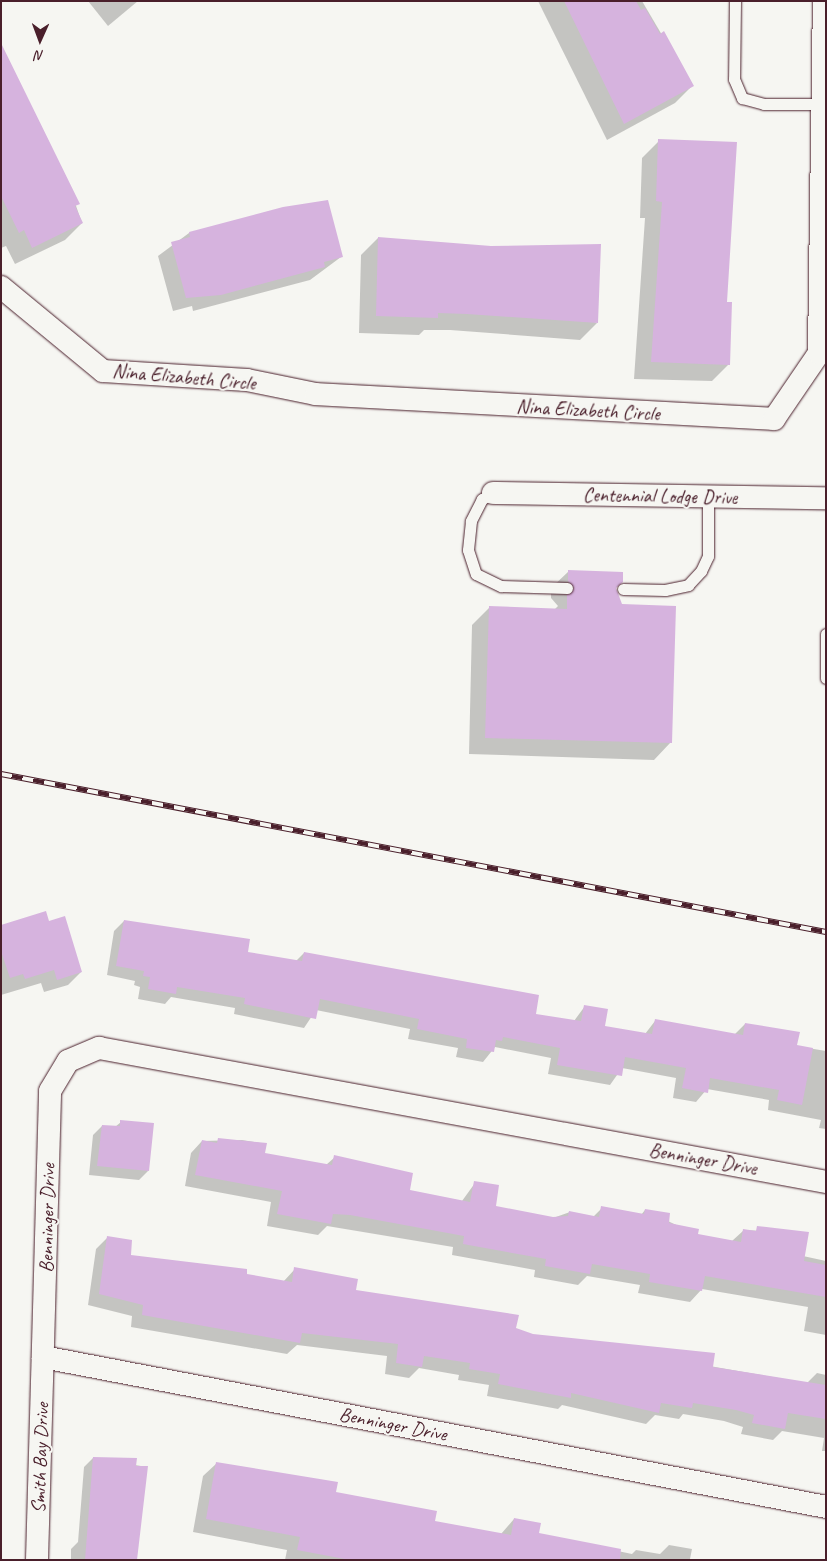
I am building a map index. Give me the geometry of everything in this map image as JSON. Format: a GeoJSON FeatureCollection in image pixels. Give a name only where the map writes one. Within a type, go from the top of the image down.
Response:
{"type":"FeatureCollection","features":[{"type":"Feature","properties":{"kind":"street","name":"Nina Elizabeth Circle"},"geometry":{"type":"LineString","coordinates":[[1,287],[103,371],[248,380],[316,394],[774,419],[819,353],[824,1]]}},
{"type":"Feature","properties":{"kind":"street","name":"Centennial Lodge Drive"},"geometry":{"type":"LineString","coordinates":[[493,493],[826,498]]}},
{"type":"Feature","properties":{"kind":"street","name":"Benninger Drive"},"geometry":{"type":"LineString","coordinates":[[826,1182],[100,1048],[68,1061],[50,1091],[43,1357],[826,1507]]}},
{"type":"Feature","properties":{"kind":"street","name":"Smith Bay Drive"},"geometry":{"type":"LineString","coordinates":[[37,1560],[43,1357]]}},
{"type":"Feature","properties":{"kind":"lane"},"geometry":{"type":"LineString","coordinates":[[735,1],[734,79],[742,98],[764,104],[824,104]]}},
{"type":"Feature","properties":{"kind":"lane"},"geometry":{"type":"LineString","coordinates":[[493,493],[482,499],[471,521],[468,550],[476,574],[501,586],[567,588]]}},
{"type":"Feature","properties":{"kind":"lane"},"geometry":{"type":"LineString","coordinates":[[623,590],[665,590],[688,585],[701,571],[708,556],[708,497]]}},
{"type":"Feature","properties":{"kind":"lane"},"geometry":{"type":"LineString","coordinates":[[826,634],[826,678]]}},
{"type":"Feature","properties":{"kind":"building"},"geometry":{"type":"Polygon","coordinates":[[[564,1],[636,1],[641,10],[645,8],[660,34],[664,31],[694,86],[624,124],[564,1]]]}},
{"type":"Feature","properties":{"kind":"building"},"geometry":{"type":"Polygon","coordinates":[[[1,43],[80,204],[75,206],[83,223],[32,248],[24,230],[19,233],[1,196],[1,43]]]}},
{"type":"Feature","properties":{"kind":"building"},"geometry":{"type":"Polygon","coordinates":[[[658,139],[737,142],[727,302],[732,302],[730,365],[651,362],[662,202],[656,201],[658,139]]]}},
{"type":"Feature","properties":{"kind":"building"},"geometry":{"type":"Polygon","coordinates":[[[328,200],[343,257],[324,262],[325,267],[221,295],[186,298],[171,242],[190,237],[189,232],[283,207],[328,200]]]}},
{"type":"Feature","properties":{"kind":"building"},"geometry":{"type":"Polygon","coordinates":[[[378,237],[491,246],[601,244],[598,323],[438,313],[438,318],[376,316],[378,237]]]}},
{"type":"Feature","properties":{"kind":"building"},"geometry":{"type":"Polygon","coordinates":[[[568,570],[623,572],[623,582],[616,588],[622,604],[676,606],[672,743],[485,738],[489,606],[567,609],[567,595],[574,588],[568,581],[568,570]]]}},
{"type":"Feature","properties":{"kind":"building"},"geometry":{"type":"Polygon","coordinates":[[[46,911],[49,921],[65,916],[82,972],[57,980],[54,970],[25,979],[23,974],[10,978],[1,951],[1,925],[46,911]]]}},
{"type":"Feature","properties":{"kind":"building"},"geometry":{"type":"Polygon","coordinates":[[[124,920],[250,939],[248,952],[302,961],[304,952],[539,995],[536,1014],[581,1021],[584,1005],[608,1009],[605,1026],[652,1034],[655,1019],[743,1035],[745,1023],[800,1032],[797,1045],[813,1048],[802,1105],[777,1100],[779,1090],[710,1078],[708,1093],[682,1088],[686,1068],[625,1057],[622,1076],[557,1065],[560,1048],[503,1037],[502,1041],[496,1040],[494,1052],[466,1048],[467,1039],[417,1029],[419,1019],[320,999],[316,1019],[244,1004],[245,998],[177,987],[176,994],[148,989],[150,977],[143,976],[144,971],[116,966],[124,920]]]}},
{"type":"Feature","properties":{"kind":"building"},"geometry":{"type":"Polygon","coordinates":[[[120,1120],[154,1123],[149,1171],[97,1166],[102,1125],[120,1126],[120,1120]]]}},
{"type":"Feature","properties":{"kind":"building"},"geometry":{"type":"Polygon","coordinates":[[[218,1138],[267,1143],[265,1153],[332,1165],[334,1155],[413,1173],[410,1190],[470,1202],[474,1181],[499,1185],[496,1206],[553,1217],[568,1216],[569,1211],[599,1217],[601,1206],[644,1214],[645,1209],[670,1213],[669,1223],[699,1229],[698,1234],[741,1242],[743,1229],[756,1231],[757,1226],[809,1232],[804,1261],[826,1265],[826,1297],[705,1276],[702,1291],[649,1282],[650,1274],[592,1264],[590,1274],[545,1266],[546,1259],[463,1244],[464,1236],[350,1215],[333,1214],[331,1224],[277,1214],[282,1191],[195,1175],[202,1140],[217,1143],[218,1138]]]}},
{"type":"Feature","properties":{"kind":"building"},"geometry":{"type":"Polygon","coordinates":[[[107,1236],[132,1240],[131,1255],[247,1269],[247,1274],[292,1282],[294,1267],[358,1279],[356,1290],[519,1315],[516,1328],[533,1334],[715,1353],[713,1367],[826,1385],[826,1419],[788,1413],[785,1429],[752,1423],[754,1415],[693,1403],[692,1408],[661,1403],[659,1413],[571,1393],[571,1398],[498,1384],[500,1374],[469,1369],[470,1363],[424,1356],[422,1367],[396,1363],[398,1344],[302,1333],[300,1343],[142,1315],[143,1305],[99,1294],[107,1236]]]}},
{"type":"Feature","properties":{"kind":"building"},"geometry":{"type":"Polygon","coordinates":[[[93,1457],[137,1458],[136,1466],[148,1466],[137,1560],[85,1560],[93,1457]]]}},
{"type":"Feature","properties":{"kind":"building"},"geometry":{"type":"Polygon","coordinates":[[[216,1462],[338,1482],[336,1492],[437,1511],[435,1521],[511,1535],[514,1518],[541,1523],[539,1533],[621,1549],[620,1560],[350,1560],[297,1550],[300,1537],[206,1519],[216,1462]]]}},
{"type":"Feature","properties":{"kind":"railway"},"geometry":{"type":"LineString","coordinates":[[1,774],[826,932]]}}]}
